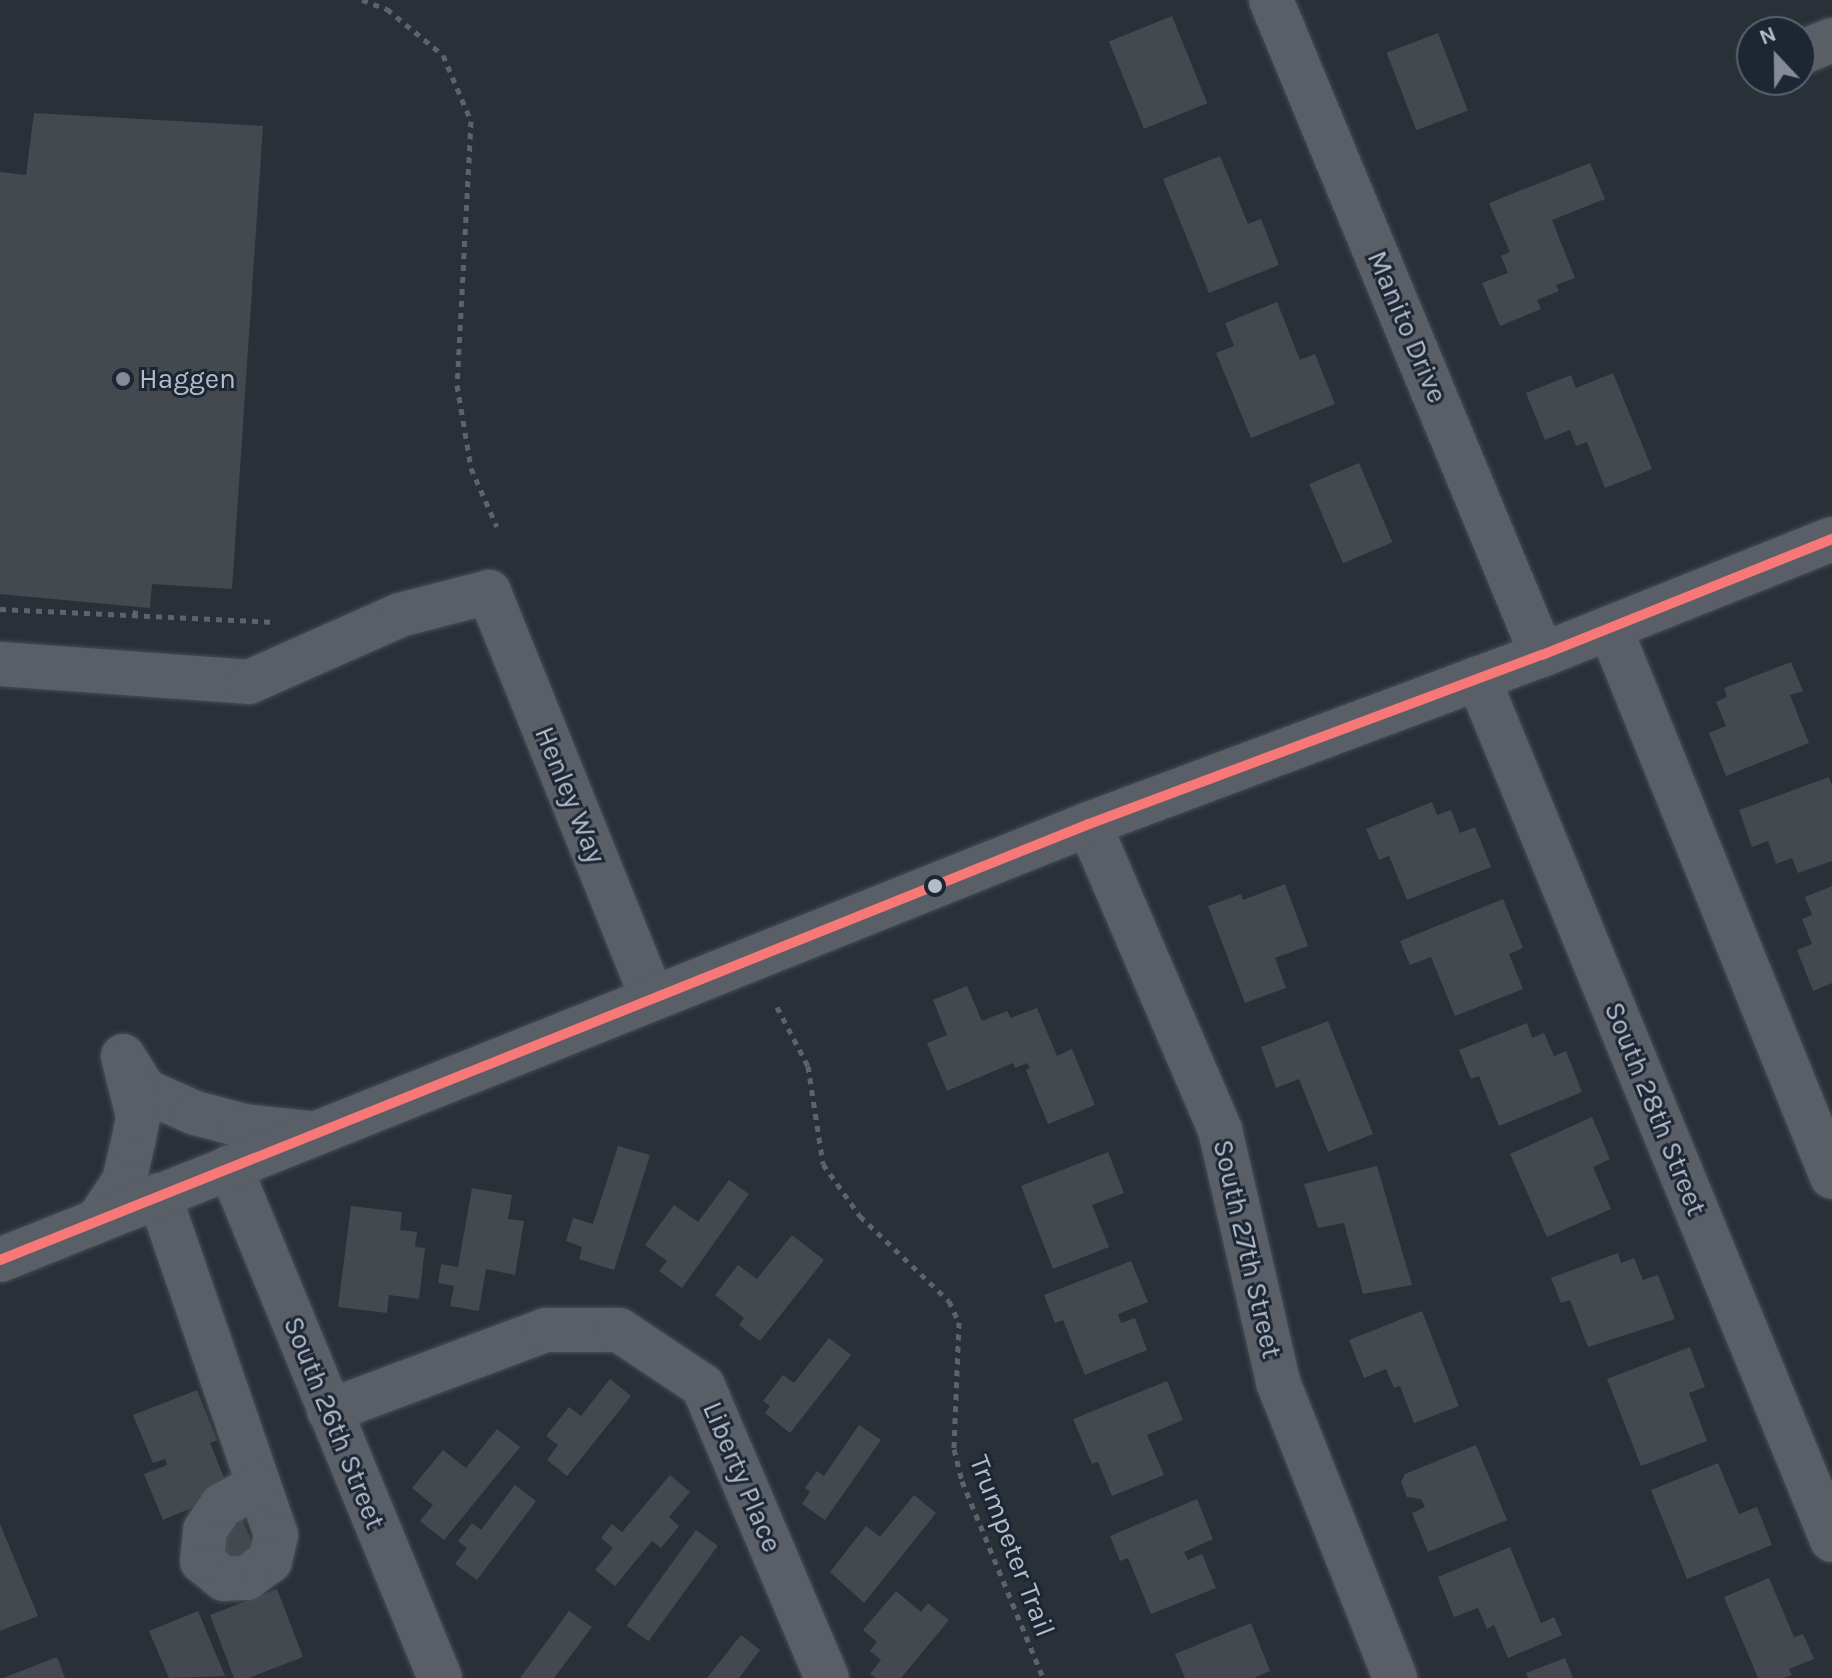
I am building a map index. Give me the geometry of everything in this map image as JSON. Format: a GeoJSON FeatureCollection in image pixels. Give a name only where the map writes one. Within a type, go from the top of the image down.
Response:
{"type":"FeatureCollection","features":[{"type":"Feature","properties":{"kind":"street","name":"Manito Drive"},"geometry":{"type":"LineString","coordinates":[[1271,0],[1542,655]]}},
{"type":"Feature","properties":{"kind":"street"},"geometry":{"type":"LineString","coordinates":[[0,1260],[1089,824],[1542,655],[1832,539]]}},
{"type":"Feature","properties":{"kind":"street","name":"Henley Way"},"geometry":{"type":"LineString","coordinates":[[0,664],[249,682],[400,615],[489,592],[652,997]]}},
{"type":"Feature","properties":{"kind":"street"},"geometry":{"type":"LineString","coordinates":[[1610,628],[1832,1177]]}},
{"type":"Feature","properties":{"kind":"street","name":"South 28th Street"},"geometry":{"type":"LineString","coordinates":[[1478,678],[1832,1540]]}},
{"type":"Feature","properties":{"kind":"street","name":"South 27th Street"},"geometry":{"type":"LineString","coordinates":[[1089,824],[1220,1130],[1278,1382],[1395,1678]]}},
{"type":"Feature","properties":{"kind":"street"},"geometry":{"type":"LineString","coordinates":[[98,1220],[124,1181],[138,1117],[123,1056],[145,1091],[195,1113],[244,1126],[314,1133]]}},
{"type":"Feature","properties":{"kind":"street","name":"South 26th Street"},"geometry":{"type":"LineString","coordinates":[[230,1167],[440,1678]]}},
{"type":"Feature","properties":{"kind":"street"},"geometry":{"type":"LineString","coordinates":[[159,1195],[258,1485]]}},
{"type":"Feature","properties":{"kind":"street","name":"Liberty Place"},"geometry":{"type":"LineString","coordinates":[[329,1411],[546,1330],[619,1330],[703,1386],[827,1678]]}},
{"type":"Feature","properties":{"kind":"path"},"geometry":{"type":"LineString","coordinates":[[362,0],[387,9],[443,55],[471,121],[457,385],[471,468],[497,527]]}},
{"type":"Feature","properties":{"kind":"path"},"geometry":{"type":"LineString","coordinates":[[135,616],[136,607]]}},
{"type":"Feature","properties":{"kind":"path"},"geometry":{"type":"LineString","coordinates":[[0,609],[281,622]]}},
{"type":"Feature","properties":{"kind":"path","name":"Trumpeter Trail"},"geometry":{"type":"LineString","coordinates":[[777,1007],[808,1066],[823,1164],[860,1216],[949,1301],[959,1322],[954,1449],[962,1481],[1043,1678]]}},
{"type":"Feature","properties":{"kind":"building"},"geometry":{"type":"Polygon","coordinates":[[[1172,16],[1207,103],[1144,129],[1109,41],[1172,16]]]}},
{"type":"Feature","properties":{"kind":"building"},"geometry":{"type":"Polygon","coordinates":[[[1438,33],[1468,110],[1416,130],[1387,53],[1438,33]]]}},
{"type":"Feature","properties":{"kind":"building","name":"Haggen"},"geometry":{"type":"Polygon","coordinates":[[[34,113],[263,126],[232,589],[152,584],[150,608],[0,594],[0,172],[26,175],[34,113]]]}},
{"type":"Feature","properties":{"kind":"building"},"geometry":{"type":"Polygon","coordinates":[[[1220,156],[1248,224],[1261,219],[1279,265],[1209,293],[1163,179],[1220,156]]]}},
{"type":"Feature","properties":{"kind":"building"},"geometry":{"type":"Polygon","coordinates":[[[1590,163],[1605,199],[1552,220],[1575,278],[1556,285],[1559,291],[1537,300],[1541,309],[1500,326],[1482,283],[1508,273],[1501,256],[1510,252],[1489,203],[1590,163]]]}},
{"type":"Feature","properties":{"kind":"building"},"geometry":{"type":"Polygon","coordinates":[[[1277,302],[1300,360],[1315,354],[1335,404],[1251,438],[1216,353],[1234,346],[1225,323],[1277,302]]]}},
{"type":"Feature","properties":{"kind":"building"},"geometry":{"type":"Polygon","coordinates":[[[1613,373],[1652,469],[1605,488],[1587,442],[1576,446],[1570,430],[1545,440],[1526,393],[1571,375],[1576,388],[1613,373]]]}},
{"type":"Feature","properties":{"kind":"building"},"geometry":{"type":"Polygon","coordinates":[[[1359,463],[1393,542],[1343,563],[1309,484],[1359,463]]]}},
{"type":"Feature","properties":{"kind":"building"},"geometry":{"type":"Polygon","coordinates":[[[1791,662],[1803,691],[1790,695],[1809,743],[1726,776],[1709,733],[1726,726],[1716,702],[1727,697],[1724,688],[1791,662]]]}},
{"type":"Feature","properties":{"kind":"building"},"geometry":{"type":"Polygon","coordinates":[[[1829,777],[1832,786],[1832,861],[1798,873],[1792,858],[1776,864],[1768,841],[1752,847],[1739,810],[1829,777]]]}},
{"type":"Feature","properties":{"kind":"building"},"geometry":{"type":"Polygon","coordinates":[[[1432,802],[1437,815],[1451,810],[1460,833],[1475,827],[1491,867],[1407,900],[1389,856],[1379,860],[1366,829],[1432,802]]]}},
{"type":"Feature","properties":{"kind":"building"},"geometry":{"type":"Polygon","coordinates":[[[1285,884],[1308,946],[1275,958],[1286,988],[1245,1003],[1208,906],[1241,894],[1243,900],[1285,884]]]}},
{"type":"Feature","properties":{"kind":"building"},"geometry":{"type":"Polygon","coordinates":[[[1832,886],[1832,983],[1813,991],[1797,950],[1812,944],[1802,919],[1812,915],[1805,897],[1832,886]]]}},
{"type":"Feature","properties":{"kind":"building"},"geometry":{"type":"Polygon","coordinates":[[[1503,899],[1523,948],[1509,954],[1523,989],[1455,1016],[1431,957],[1410,965],[1400,941],[1503,899]]]}},
{"type":"Feature","properties":{"kind":"building"},"geometry":{"type":"Polygon","coordinates":[[[967,986],[982,1021],[1007,1011],[1011,1018],[1037,1008],[1057,1056],[1072,1049],[1095,1105],[1048,1124],[1026,1070],[1030,1068],[1027,1063],[1015,1068],[1013,1063],[947,1091],[927,1043],[947,1035],[933,1000],[967,986]]]}},
{"type":"Feature","properties":{"kind":"building"},"geometry":{"type":"Polygon","coordinates":[[[1328,1021],[1373,1134],[1328,1152],[1299,1079],[1276,1088],[1261,1047],[1328,1021]]]}},
{"type":"Feature","properties":{"kind":"building"},"geometry":{"type":"Polygon","coordinates":[[[1527,1023],[1532,1038],[1544,1033],[1554,1056],[1566,1051],[1582,1092],[1499,1126],[1479,1076],[1471,1079],[1459,1050],[1527,1023]]]}},
{"type":"Feature","properties":{"kind":"building"},"geometry":{"type":"Polygon","coordinates":[[[1592,1117],[1610,1159],[1593,1167],[1611,1209],[1547,1237],[1510,1154],[1592,1117]]]}},
{"type":"Feature","properties":{"kind":"building"},"geometry":{"type":"Polygon","coordinates":[[[618,1146],[650,1155],[614,1270],[579,1259],[582,1247],[566,1241],[573,1218],[593,1224],[618,1146]]]}},
{"type":"Feature","properties":{"kind":"building"},"geometry":{"type":"Polygon","coordinates":[[[1108,1152],[1124,1193],[1092,1205],[1109,1247],[1053,1269],[1021,1186],[1108,1152]]]}},
{"type":"Feature","properties":{"kind":"building"},"geometry":{"type":"Polygon","coordinates":[[[1377,1166],[1412,1285],[1363,1294],[1344,1223],[1318,1228],[1304,1184],[1377,1166]]]}},
{"type":"Feature","properties":{"kind":"building"},"geometry":{"type":"Polygon","coordinates":[[[729,1180],[749,1194],[682,1288],[659,1271],[667,1261],[645,1245],[674,1205],[698,1222],[729,1180]]]}},
{"type":"Feature","properties":{"kind":"building"},"geometry":{"type":"Polygon","coordinates":[[[472,1188],[512,1195],[508,1219],[524,1221],[515,1275],[486,1269],[479,1311],[450,1306],[454,1286],[438,1283],[441,1264],[458,1267],[472,1188]]]}},
{"type":"Feature","properties":{"kind":"building"},"geometry":{"type":"Polygon","coordinates":[[[351,1206],[402,1212],[400,1230],[417,1232],[415,1247],[425,1248],[419,1299],[389,1295],[387,1313],[338,1307],[351,1206]]]}},
{"type":"Feature","properties":{"kind":"building"},"geometry":{"type":"Polygon","coordinates":[[[792,1235],[824,1260],[760,1341],[739,1325],[744,1318],[715,1295],[738,1265],[757,1279],[792,1235]]]}},
{"type":"Feature","properties":{"kind":"building"},"geometry":{"type":"Polygon","coordinates":[[[1618,1253],[1621,1263],[1634,1258],[1643,1280],[1658,1275],[1675,1319],[1588,1347],[1570,1300],[1561,1303],[1551,1278],[1618,1253]]]}},
{"type":"Feature","properties":{"kind":"building"},"geometry":{"type":"Polygon","coordinates":[[[1131,1261],[1148,1302],[1118,1314],[1121,1323],[1135,1318],[1147,1350],[1085,1375],[1063,1320],[1055,1323],[1044,1295],[1131,1261]]]}},
{"type":"Feature","properties":{"kind":"building"},"geometry":{"type":"Polygon","coordinates":[[[1422,1311],[1459,1406],[1414,1423],[1400,1386],[1394,1388],[1386,1369],[1364,1378],[1349,1340],[1422,1311]]]}},
{"type":"Feature","properties":{"kind":"building"},"geometry":{"type":"Polygon","coordinates":[[[829,1338],[851,1355],[790,1433],[765,1413],[770,1406],[763,1401],[783,1375],[794,1383],[829,1338]]]}},
{"type":"Feature","properties":{"kind":"building"},"geometry":{"type":"Polygon","coordinates":[[[1690,1347],[1705,1387],[1689,1393],[1707,1441],[1641,1466],[1607,1379],[1690,1347]]]}},
{"type":"Feature","properties":{"kind":"building"},"geometry":{"type":"Polygon","coordinates":[[[610,1379],[631,1396],[567,1476],[547,1460],[558,1445],[546,1436],[569,1407],[581,1416],[610,1379]]]}},
{"type":"Feature","properties":{"kind":"building"},"geometry":{"type":"Polygon","coordinates":[[[1167,1381],[1183,1420],[1147,1435],[1164,1475],[1112,1496],[1098,1462],[1092,1464],[1073,1419],[1167,1381]]]}},
{"type":"Feature","properties":{"kind":"building"},"geometry":{"type":"Polygon","coordinates":[[[197,1390],[217,1440],[210,1443],[230,1492],[163,1520],[144,1474],[167,1465],[165,1459],[153,1463],[133,1415],[197,1390]]]}},
{"type":"Feature","properties":{"kind":"building"},"geometry":{"type":"Polygon","coordinates":[[[859,1425],[881,1440],[825,1520],[802,1504],[810,1492],[805,1488],[817,1471],[824,1476],[859,1425]]]}},
{"type":"Feature","properties":{"kind":"building"},"geometry":{"type":"Polygon","coordinates":[[[497,1429],[520,1447],[444,1540],[420,1521],[433,1505],[412,1488],[443,1450],[466,1468],[497,1429]]]}},
{"type":"Feature","properties":{"kind":"building"},"geometry":{"type":"Polygon","coordinates":[[[1476,1445],[1507,1520],[1428,1552],[1412,1513],[1425,1507],[1421,1499],[1407,1497],[1401,1482],[1405,1474],[1476,1445]]]}},
{"type":"Feature","properties":{"kind":"building"},"geometry":{"type":"Polygon","coordinates":[[[1718,1463],[1739,1514],[1757,1507],[1772,1545],[1687,1579],[1651,1490],[1718,1463]]]}},
{"type":"Feature","properties":{"kind":"building"},"geometry":{"type":"Polygon","coordinates":[[[670,1475],[690,1492],[669,1517],[679,1526],[661,1548],[652,1541],[615,1586],[595,1570],[613,1548],[601,1538],[612,1524],[622,1532],[670,1475]]]}},
{"type":"Feature","properties":{"kind":"building"},"geometry":{"type":"Polygon","coordinates":[[[515,1485],[536,1501],[477,1580],[455,1564],[467,1548],[458,1541],[472,1523],[481,1530],[515,1485]]]}},
{"type":"Feature","properties":{"kind":"building"},"geometry":{"type":"Polygon","coordinates":[[[914,1495],[936,1513],[864,1603],[830,1572],[866,1526],[880,1537],[914,1495]]]}},
{"type":"Feature","properties":{"kind":"building"},"geometry":{"type":"Polygon","coordinates":[[[1197,1499],[1213,1539],[1184,1552],[1188,1560],[1202,1554],[1216,1588],[1151,1614],[1128,1558],[1120,1561],[1110,1536],[1197,1499]]]}},
{"type":"Feature","properties":{"kind":"building"},"geometry":{"type":"Polygon","coordinates":[[[241,1516],[258,1556],[231,1567],[214,1527],[241,1516]]]}},
{"type":"Feature","properties":{"kind":"building"},"geometry":{"type":"Polygon","coordinates":[[[0,1524],[38,1616],[0,1631],[0,1524]]]}},
{"type":"Feature","properties":{"kind":"building"},"geometry":{"type":"Polygon","coordinates":[[[696,1530],[718,1546],[648,1641],[627,1625],[696,1530]]]}},
{"type":"Feature","properties":{"kind":"building"},"geometry":{"type":"Polygon","coordinates":[[[1510,1547],[1541,1623],[1554,1617],[1562,1635],[1508,1658],[1494,1625],[1487,1629],[1478,1608],[1454,1617],[1438,1577],[1510,1547]]]}},
{"type":"Feature","properties":{"kind":"building"},"geometry":{"type":"Polygon","coordinates":[[[1769,1578],[1794,1637],[1803,1634],[1814,1659],[1789,1669],[1792,1675],[1784,1678],[1758,1678],[1724,1597],[1769,1578]]]}},
{"type":"Feature","properties":{"kind":"building"},"geometry":{"type":"Polygon","coordinates":[[[277,1589],[303,1657],[249,1678],[234,1678],[210,1615],[277,1589]]]}},
{"type":"Feature","properties":{"kind":"building"},"geometry":{"type":"Polygon","coordinates":[[[896,1591],[921,1612],[928,1603],[949,1620],[901,1678],[876,1678],[870,1674],[881,1660],[870,1651],[877,1642],[863,1630],[896,1591]]]}},
{"type":"Feature","properties":{"kind":"building"},"geometry":{"type":"Polygon","coordinates":[[[198,1611],[225,1676],[169,1678],[149,1631],[198,1611]]]}},
{"type":"Feature","properties":{"kind":"building"},"geometry":{"type":"Polygon","coordinates":[[[569,1611],[592,1627],[554,1678],[520,1678],[569,1611]]]}},
{"type":"Feature","properties":{"kind":"building"},"geometry":{"type":"Polygon","coordinates":[[[1251,1623],[1270,1671],[1254,1678],[1185,1678],[1175,1654],[1251,1623]]]}},
{"type":"Feature","properties":{"kind":"building"},"geometry":{"type":"Polygon","coordinates":[[[741,1635],[760,1650],[739,1678],[707,1678],[741,1635]]]}},
{"type":"Feature","properties":{"kind":"building"},"geometry":{"type":"Polygon","coordinates":[[[57,1657],[65,1678],[3,1678],[57,1657]]]}},
{"type":"Feature","properties":{"kind":"building"},"geometry":{"type":"Polygon","coordinates":[[[1565,1658],[1573,1678],[1528,1678],[1526,1673],[1565,1658]]]}},
{"type":"Feature","properties":{"kind":"transit line"},"geometry":{"type":"LineString","coordinates":[[0,1260],[1089,824],[1542,655],[1832,539]]}},
{"type":"Feature","properties":{"kind":"place","name":"Haggen"},"geometry":{"type":"Point","coordinates":[123,379]}}]}
